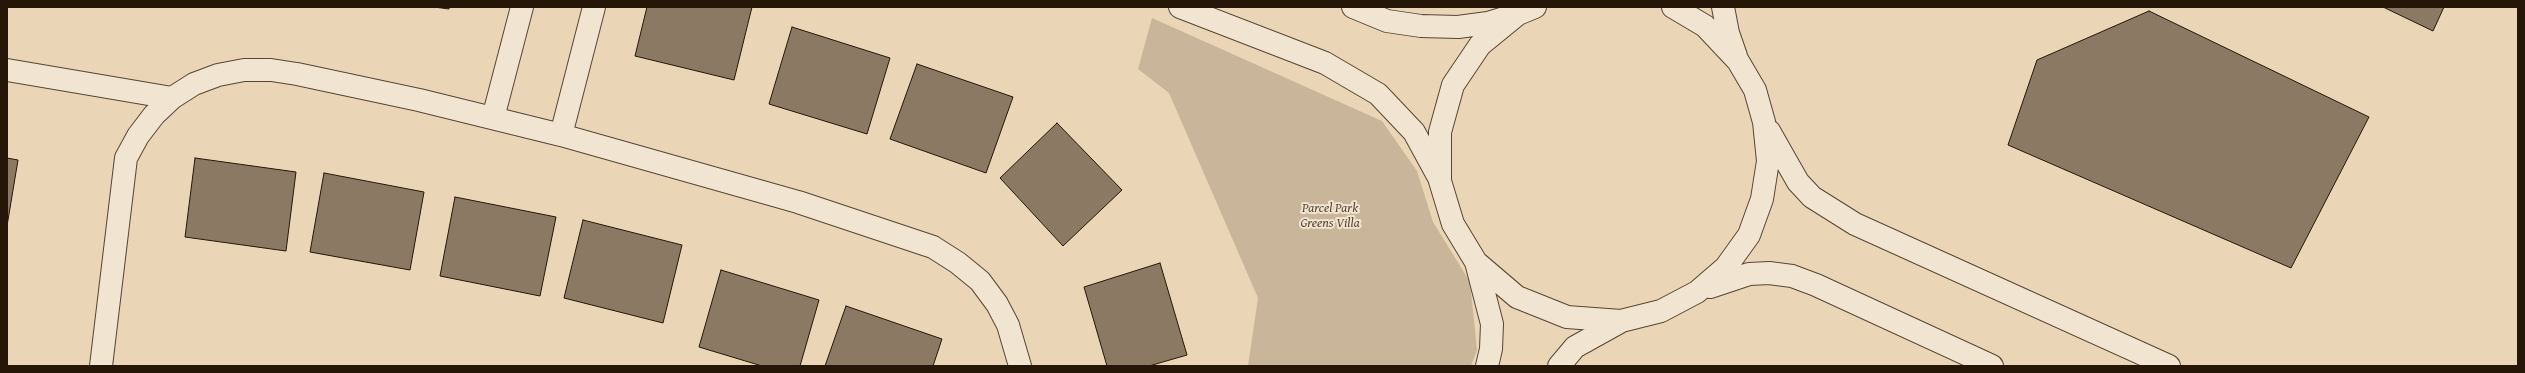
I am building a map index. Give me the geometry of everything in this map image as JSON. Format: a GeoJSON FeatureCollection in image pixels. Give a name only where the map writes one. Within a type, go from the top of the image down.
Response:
{"type":"FeatureCollection","features":[{"type":"Feature","properties":{"kind":"street"},"geometry":{"type":"LineString","coordinates":[[493,118],[522,7]]}},
{"type":"Feature","properties":{"kind":"street"},"geometry":{"type":"LineString","coordinates":[[561,135],[594,7]]}},
{"type":"Feature","properties":{"kind":"street"},"geometry":{"type":"LineString","coordinates":[[1180,7],[1325,63],[1378,94],[1414,132],[1440,181],[1453,224],[1476,262],[1492,324],[1491,350],[1487,366]]}},
{"type":"Feature","properties":{"kind":"street"},"geometry":{"type":"LineString","coordinates":[[1353,7],[1387,21],[1421,26],[1458,27],[1488,23],[1526,10]]}},
{"type":"Feature","properties":{"kind":"street"},"geometry":{"type":"LineString","coordinates":[[1673,7],[1705,26],[1738,61]]}},
{"type":"Feature","properties":{"kind":"street"},"geometry":{"type":"LineString","coordinates":[[1697,292],[1726,267],[1749,235],[1762,199],[1768,161],[1764,122],[1754,90],[1738,61],[1728,33],[1724,7]]}},
{"type":"Feature","properties":{"kind":"street"},"geometry":{"type":"LineString","coordinates":[[1440,181],[1440,132],[1453,85],[1480,45],[1526,10]]}},
{"type":"Feature","properties":{"kind":"street"},"geometry":{"type":"LineString","coordinates":[[7,70],[172,98]]}},
{"type":"Feature","properties":{"kind":"street"},"geometry":{"type":"LineString","coordinates":[[101,366],[126,158],[138,136],[154,115],[172,98],[194,84],[218,75],[244,70],[271,70],[419,100],[561,135],[798,202],[933,247],[958,262],[980,281],[997,304],[1011,332],[1020,366]]}},
{"type":"Feature","properties":{"kind":"street"},"geometry":{"type":"LineString","coordinates":[[1764,122],[1798,182],[1812,197],[1855,224],[2169,366]]}},
{"type":"Feature","properties":{"kind":"street"},"geometry":{"type":"LineString","coordinates":[[1476,262],[1518,297],[1546,309],[1567,317],[1621,321]]}},
{"type":"Feature","properties":{"kind":"street"},"geometry":{"type":"LineString","coordinates":[[1559,366],[1575,347],[1621,321],[1661,311],[1697,292],[1749,274],[1769,273],[1792,276],[1992,366]]}},
{"type":"Feature","properties":{"kind":"green space","name":"Parcel Park Greens Villa"},"geometry":{"type":"Polygon","coordinates":[[[1152,18],[1382,121],[1417,171],[1433,222],[1470,282],[1477,350],[1471,366],[1248,366],[1258,298],[1169,93],[1138,69],[1152,18]]]}},
{"type":"Feature","properties":{"kind":"building"},"geometry":{"type":"Polygon","coordinates":[[[434,7],[449,7],[449,9],[434,7]]]}},
{"type":"Feature","properties":{"kind":"building"},"geometry":{"type":"Polygon","coordinates":[[[647,7],[752,7],[734,80],[635,56],[647,7]]]}},
{"type":"Feature","properties":{"kind":"building"},"geometry":{"type":"Polygon","coordinates":[[[2383,7],[2444,7],[2433,31],[2383,7]]]}},
{"type":"Feature","properties":{"kind":"building"},"geometry":{"type":"Polygon","coordinates":[[[2149,11],[2369,117],[2291,268],[2008,145],[2037,60],[2149,11]]]}},
{"type":"Feature","properties":{"kind":"building"},"geometry":{"type":"Polygon","coordinates":[[[792,27],[890,58],[867,134],[769,104],[792,27]]]}},
{"type":"Feature","properties":{"kind":"building"},"geometry":{"type":"Polygon","coordinates":[[[917,64],[1013,97],[986,173],[890,139],[917,64]]]}},
{"type":"Feature","properties":{"kind":"building"},"geometry":{"type":"Polygon","coordinates":[[[1057,123],[1122,190],[1063,246],[1000,178],[1057,123]]]}},
{"type":"Feature","properties":{"kind":"building"},"geometry":{"type":"Polygon","coordinates":[[[7,158],[18,160],[7,226],[7,158]]]}},
{"type":"Feature","properties":{"kind":"building"},"geometry":{"type":"Polygon","coordinates":[[[195,158],[296,172],[286,251],[185,237],[195,158]]]}},
{"type":"Feature","properties":{"kind":"building"},"geometry":{"type":"Polygon","coordinates":[[[324,173],[424,192],[410,270],[310,252],[324,173]]]}},
{"type":"Feature","properties":{"kind":"building"},"geometry":{"type":"Polygon","coordinates":[[[455,197],[556,217],[540,296],[440,276],[455,197]]]}},
{"type":"Feature","properties":{"kind":"building"},"geometry":{"type":"Polygon","coordinates":[[[583,220],[682,245],[663,323],[564,298],[583,220]]]}},
{"type":"Feature","properties":{"kind":"building"},"geometry":{"type":"Polygon","coordinates":[[[1160,263],[1187,355],[1149,366],[1107,366],[1084,287],[1160,263]]]}},
{"type":"Feature","properties":{"kind":"building"},"geometry":{"type":"Polygon","coordinates":[[[721,270],[819,300],[800,366],[762,366],[699,347],[721,270]]]}},
{"type":"Feature","properties":{"kind":"building"},"geometry":{"type":"Polygon","coordinates":[[[846,306],[942,339],[933,366],[825,366],[846,306]]]}}]}
